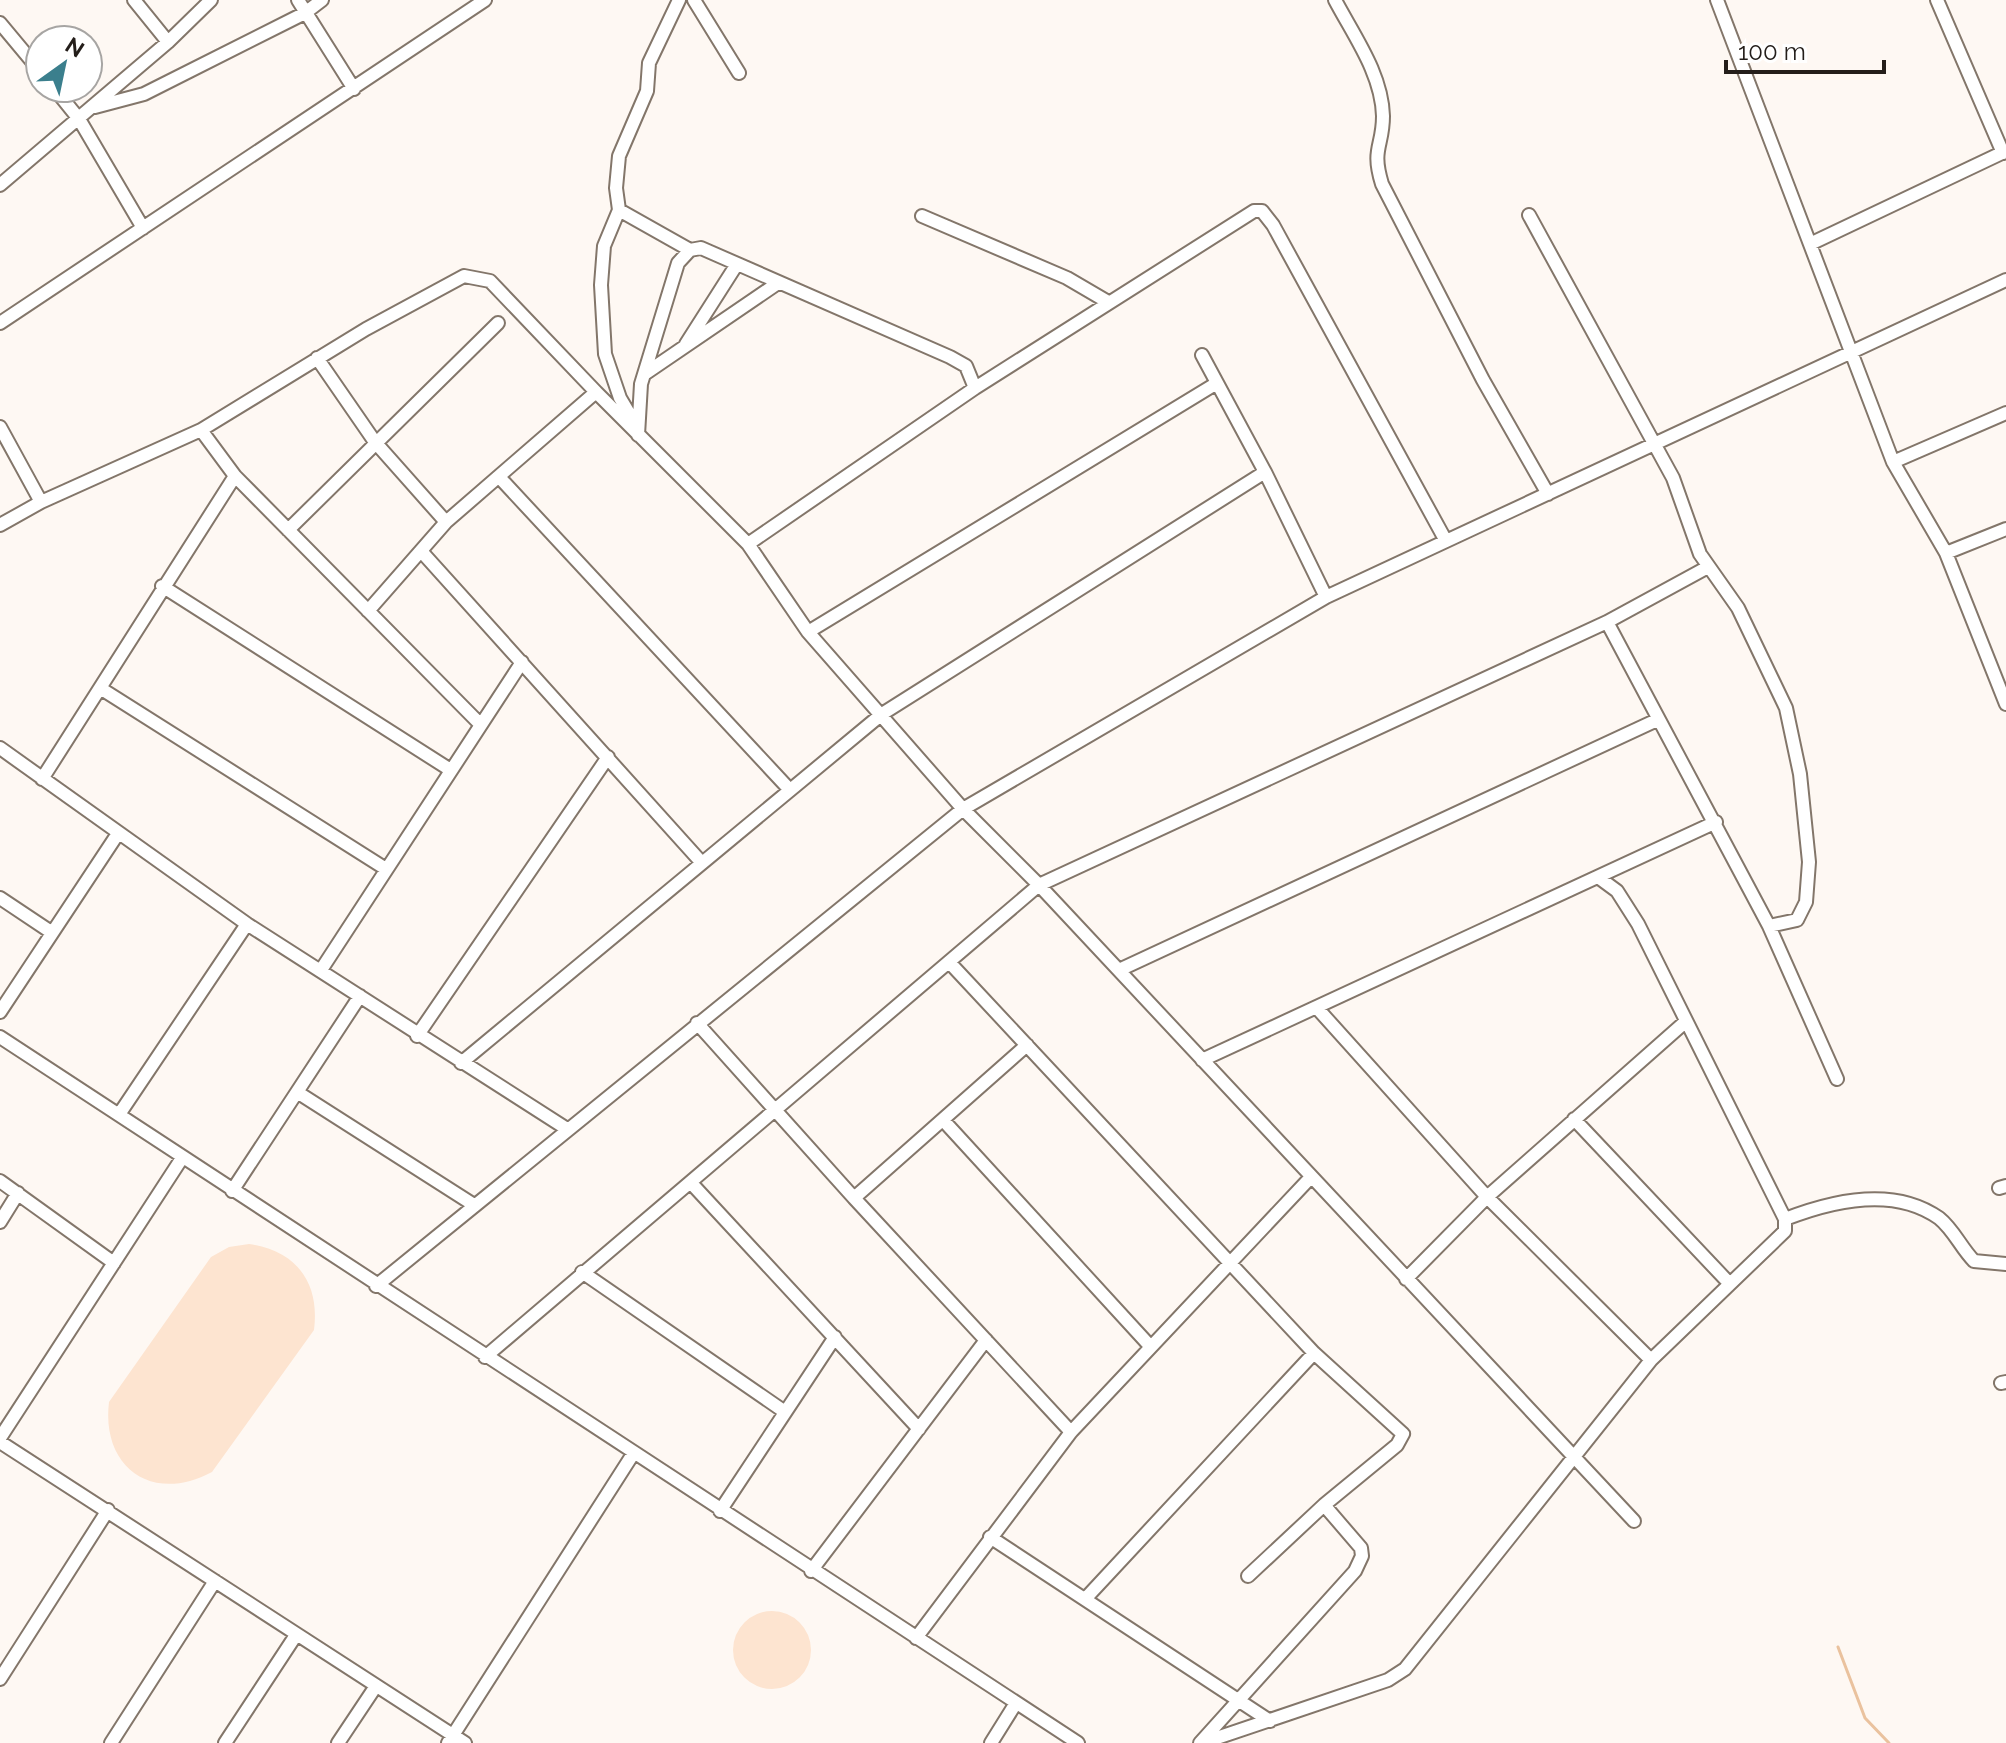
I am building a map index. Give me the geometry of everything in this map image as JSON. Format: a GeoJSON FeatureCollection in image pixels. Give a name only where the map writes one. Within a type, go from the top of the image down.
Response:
{"type":"FeatureCollection","features":[{"type":"Feature","properties":{"kind":"street"},"geometry":{"type":"LineString","coordinates":[[134,0],[168,42]]}},
{"type":"Feature","properties":{"kind":"street"},"geometry":{"type":"LineString","coordinates":[[0,185],[168,42],[211,0]]}},
{"type":"Feature","properties":{"kind":"street"},"geometry":{"type":"LineString","coordinates":[[298,0],[354,89]]}},
{"type":"Feature","properties":{"kind":"street"},"geometry":{"type":"LineString","coordinates":[[92,108],[144,94],[305,13],[322,0]]}},
{"type":"Feature","properties":{"kind":"street"},"geometry":{"type":"LineString","coordinates":[[0,323],[485,0]]}},
{"type":"Feature","properties":{"kind":"street"},"geometry":{"type":"LineString","coordinates":[[615,402],[605,354],[601,285],[604,246],[619,210],[616,188],[619,156],[647,91],[649,63],[679,0]]}},
{"type":"Feature","properties":{"kind":"street"},"geometry":{"type":"LineString","coordinates":[[694,0],[739,73]]}},
{"type":"Feature","properties":{"kind":"street"},"geometry":{"type":"LineString","coordinates":[[1335,0],[1373,71],[1380,93],[1383,116],[1375,160],[1382,184],[1483,380],[1548,494]]}},
{"type":"Feature","properties":{"kind":"street"},"geometry":{"type":"LineString","coordinates":[[1717,0],[1893,462],[1946,553],[2006,704]]}},
{"type":"Feature","properties":{"kind":"street"},"geometry":{"type":"LineString","coordinates":[[1810,244],[2004,152],[1937,0]]}},
{"type":"Feature","properties":{"kind":"street"},"geometry":{"type":"LineString","coordinates":[[0,23],[24,52]]}},
{"type":"Feature","properties":{"kind":"street"},"geometry":{"type":"LineString","coordinates":[[67,104],[79,119],[143,228]]}},
{"type":"Feature","properties":{"kind":"street"},"geometry":{"type":"LineString","coordinates":[[619,210],[690,250]]}},
{"type":"Feature","properties":{"kind":"street"},"geometry":{"type":"LineString","coordinates":[[748,544],[975,388],[1254,211],[1262,211],[1281,238],[1446,541]]}},
{"type":"Feature","properties":{"kind":"street"},"geometry":{"type":"LineString","coordinates":[[1529,215],[1652,445],[1673,478],[1700,554],[1738,608],[1786,708],[1800,774],[1809,862],[1806,902],[1797,920],[1769,926]]}},
{"type":"Feature","properties":{"kind":"street"},"geometry":{"type":"LineString","coordinates":[[922,216],[1067,278],[1108,302]]}},
{"type":"Feature","properties":{"kind":"street"},"geometry":{"type":"LineString","coordinates":[[637,430],[643,378],[678,263],[690,250],[701,248],[950,357],[966,366],[975,388]]}},
{"type":"Feature","properties":{"kind":"street"},"geometry":{"type":"LineString","coordinates":[[685,346],[737,264]]}},
{"type":"Feature","properties":{"kind":"street"},"geometry":{"type":"LineString","coordinates":[[0,525],[41,502],[201,430],[317,358],[441,287],[464,276],[477,276],[490,281],[596,392],[615,402],[637,430],[748,544],[808,632],[963,809],[1039,885],[1634,1521]]}},
{"type":"Feature","properties":{"kind":"street"},"geometry":{"type":"LineString","coordinates":[[376,1286],[963,809],[1326,597],[2006,280]]}},
{"type":"Feature","properties":{"kind":"street"},"geometry":{"type":"LineString","coordinates":[[615,402],[685,346],[778,283]]}},
{"type":"Feature","properties":{"kind":"street"},"geometry":{"type":"LineString","coordinates":[[288,530],[498,323]]}},
{"type":"Feature","properties":{"kind":"street"},"geometry":{"type":"LineString","coordinates":[[1202,355],[1265,472],[1326,597]]}},
{"type":"Feature","properties":{"kind":"street"},"geometry":{"type":"LineString","coordinates":[[317,358],[375,442],[446,522]]}},
{"type":"Feature","properties":{"kind":"street"},"geometry":{"type":"LineString","coordinates":[[808,632],[1217,383]]}},
{"type":"Feature","properties":{"kind":"street"},"geometry":{"type":"LineString","coordinates":[[368,611],[446,522],[596,392]]}},
{"type":"Feature","properties":{"kind":"street"},"geometry":{"type":"LineString","coordinates":[[1893,462],[2006,413]]}},
{"type":"Feature","properties":{"kind":"street"},"geometry":{"type":"LineString","coordinates":[[0,427],[41,502]]}},
{"type":"Feature","properties":{"kind":"street"},"geometry":{"type":"LineString","coordinates":[[201,430],[235,476],[479,723]]}},
{"type":"Feature","properties":{"kind":"street"},"geometry":{"type":"LineString","coordinates":[[461,1063],[882,714],[1265,472]]}},
{"type":"Feature","properties":{"kind":"street"},"geometry":{"type":"LineString","coordinates":[[42,779],[162,586],[235,476]]}},
{"type":"Feature","properties":{"kind":"street"},"geometry":{"type":"LineString","coordinates":[[500,478],[790,790]]}},
{"type":"Feature","properties":{"kind":"street"},"geometry":{"type":"LineString","coordinates":[[1946,553],[2006,529]]}},
{"type":"Feature","properties":{"kind":"street"},"geometry":{"type":"LineString","coordinates":[[421,551],[702,863]]}},
{"type":"Feature","properties":{"kind":"street"},"geometry":{"type":"LineString","coordinates":[[485,1357],[582,1272],[692,1184],[1039,885],[1607,622],[1708,567]]}},
{"type":"Feature","properties":{"kind":"street"},"geometry":{"type":"LineString","coordinates":[[162,586],[449,769]]}},
{"type":"Feature","properties":{"kind":"street"},"geometry":{"type":"LineString","coordinates":[[1607,622],[1769,926],[1837,1079]]}},
{"type":"Feature","properties":{"kind":"street"},"geometry":{"type":"LineString","coordinates":[[321,970],[479,723],[522,662]]}},
{"type":"Feature","properties":{"kind":"street"},"geometry":{"type":"LineString","coordinates":[[100,688],[386,869]]}},
{"type":"Feature","properties":{"kind":"street"},"geometry":{"type":"LineString","coordinates":[[1119,970],[1657,720]]}},
{"type":"Feature","properties":{"kind":"street"},"geometry":{"type":"LineString","coordinates":[[0,748],[117,835],[247,924],[417,1036],[567,1129]]}},
{"type":"Feature","properties":{"kind":"street"},"geometry":{"type":"LineString","coordinates":[[417,1036],[608,757]]}},
{"type":"Feature","properties":{"kind":"street"},"geometry":{"type":"LineString","coordinates":[[1202,1060],[1716,822]]}},
{"type":"Feature","properties":{"kind":"street"},"geometry":{"type":"LineString","coordinates":[[0,1012],[117,835]]}},
{"type":"Feature","properties":{"kind":"street"},"geometry":{"type":"LineString","coordinates":[[1201,1743],[1388,1680],[1405,1669],[1651,1360],[1785,1231],[1785,1219],[1741,1126],[1684,1023],[1638,924],[1617,891],[1598,877]]}},
{"type":"Feature","properties":{"kind":"street"},"geometry":{"type":"LineString","coordinates":[[0,898],[51,932]]}},
{"type":"Feature","properties":{"kind":"street"},"geometry":{"type":"LineString","coordinates":[[120,1113],[247,924]]}},
{"type":"Feature","properties":{"kind":"street"},"geometry":{"type":"LineString","coordinates":[[949,962],[1314,1353],[1403,1434],[1397,1445],[1324,1505],[1248,1576]]}},
{"type":"Feature","properties":{"kind":"street"},"geometry":{"type":"LineString","coordinates":[[232,1191],[360,996]]}},
{"type":"Feature","properties":{"kind":"street"},"geometry":{"type":"LineString","coordinates":[[1317,1008],[1487,1197],[1651,1360]]}},
{"type":"Feature","properties":{"kind":"street"},"geometry":{"type":"LineString","coordinates":[[697,1023],[1071,1432]]}},
{"type":"Feature","properties":{"kind":"street"},"geometry":{"type":"LineString","coordinates":[[1406,1279],[1487,1197],[1684,1023]]}},
{"type":"Feature","properties":{"kind":"street"},"geometry":{"type":"LineString","coordinates":[[0,1037],[1078,1743]]}},
{"type":"Feature","properties":{"kind":"street"},"geometry":{"type":"LineString","coordinates":[[854,1198],[1027,1045]]}},
{"type":"Feature","properties":{"kind":"street"},"geometry":{"type":"LineString","coordinates":[[297,1092],[474,1205]]}},
{"type":"Feature","properties":{"kind":"street"},"geometry":{"type":"LineString","coordinates":[[1574,1119],[1729,1283]]}},
{"type":"Feature","properties":{"kind":"street"},"geometry":{"type":"LineString","coordinates":[[943,1120],[1150,1346]]}},
{"type":"Feature","properties":{"kind":"street"},"geometry":{"type":"LineString","coordinates":[[182,1158],[0,1440],[376,1686],[450,1739],[465,1743]]}},
{"type":"Feature","properties":{"kind":"street"},"geometry":{"type":"LineString","coordinates":[[916,1638],[1071,1432],[1311,1177]]}},
{"type":"Feature","properties":{"kind":"street"},"geometry":{"type":"LineString","coordinates":[[0,1181],[114,1263]]}},
{"type":"Feature","properties":{"kind":"street"},"geometry":{"type":"LineString","coordinates":[[692,1184],[919,1429]]}},
{"type":"Feature","properties":{"kind":"street"},"geometry":{"type":"LineString","coordinates":[[0,1222],[18,1193]]}},
{"type":"Feature","properties":{"kind":"street"},"geometry":{"type":"LineString","coordinates":[[1785,1219],[1832,1204],[1890,1201],[1914,1206],[1940,1219],[1974,1261],[2006,1264]]}},
{"type":"Feature","properties":{"kind":"street"},"geometry":{"type":"LineString","coordinates":[[582,1272],[785,1412]]}},
{"type":"Feature","properties":{"kind":"street"},"geometry":{"type":"LineString","coordinates":[[720,1511],[835,1337]]}},
{"type":"Feature","properties":{"kind":"street"},"geometry":{"type":"LineString","coordinates":[[811,1571],[986,1340]]}},
{"type":"Feature","properties":{"kind":"street"},"geometry":{"type":"LineString","coordinates":[[1086,1598],[1314,1353]]}},
{"type":"Feature","properties":{"kind":"street"},"geometry":{"type":"LineString","coordinates":[[450,1739],[633,1454]]}},
{"type":"Feature","properties":{"kind":"street"},"geometry":{"type":"LineString","coordinates":[[1201,1743],[1355,1571],[1362,1556],[1361,1548],[1324,1505]]}},
{"type":"Feature","properties":{"kind":"street"},"geometry":{"type":"LineString","coordinates":[[0,1679],[108,1510]]}},
{"type":"Feature","properties":{"kind":"street"},"geometry":{"type":"LineString","coordinates":[[990,1537],[1270,1721]]}},
{"type":"Feature","properties":{"kind":"street"},"geometry":{"type":"LineString","coordinates":[[111,1743],[215,1581]]}},
{"type":"Feature","properties":{"kind":"street"},"geometry":{"type":"LineString","coordinates":[[225,1743],[296,1635]]}},
{"type":"Feature","properties":{"kind":"street"},"geometry":{"type":"LineString","coordinates":[[338,1743],[376,1686]]}},
{"type":"Feature","properties":{"kind":"street"},"geometry":{"type":"LineString","coordinates":[[991,1743],[1016,1703]]}},
{"type":"Feature","properties":{"kind":"shaded area"},"geometry":{"type":"Polygon","coordinates":[[[249,1244],[280,1254],[302,1272],[313,1298],[314,1330],[212,1472],[190,1481],[170,1484],[135,1474],[113,1445],[109,1402],[211,1257],[229,1247],[249,1244]]]}},
{"type":"Feature","properties":{"kind":"shaded area"},"geometry":{"type":"Polygon","coordinates":[[[772,1611],[787,1614],[804,1628],[811,1650],[808,1665],[794,1682],[772,1689],[757,1686],[740,1672],[733,1650],[736,1635],[750,1618],[772,1611]]]}},
{"type":"Feature","properties":{"kind":"waterway"},"geometry":{"type":"LineString","coordinates":[[1838,1647],[1865,1718],[1889,1743]]}}]}
